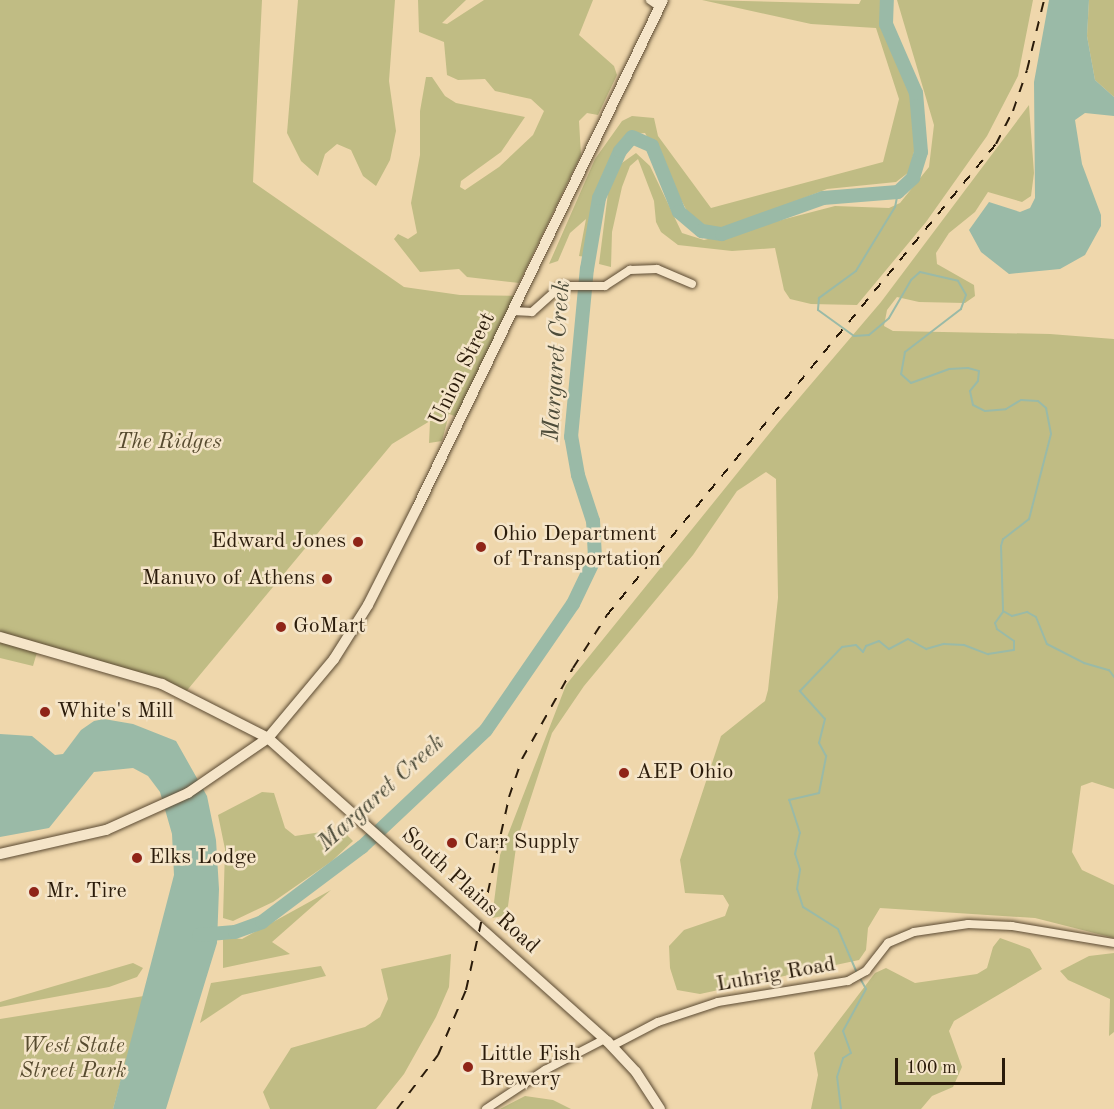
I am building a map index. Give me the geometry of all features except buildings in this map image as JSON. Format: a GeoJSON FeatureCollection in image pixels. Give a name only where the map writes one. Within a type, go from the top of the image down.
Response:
{"type":"FeatureCollection","features":[{"type":"Feature","properties":{"kind":"main road","name":"Union Street"},"geometry":{"type":"LineString","coordinates":[[0,854],[68,842],[145,815],[228,768],[268,738],[334,659],[368,605],[662,3]]}},
{"type":"Feature","properties":{"kind":"main road","name":"South Plains Road"},"geometry":{"type":"LineString","coordinates":[[0,636],[162,684],[268,738],[609,1042],[636,1072],[660,1109]]}},
{"type":"Feature","properties":{"kind":"street"},"geometry":{"type":"LineString","coordinates":[[650,0],[662,3]]}},
{"type":"Feature","properties":{"kind":"street"},"geometry":{"type":"LineString","coordinates":[[513,311],[532,312],[561,286],[605,286],[630,270],[648,269],[692,284]]}},
{"type":"Feature","properties":{"kind":"street","name":"Luhrig Road"},"geometry":{"type":"LineString","coordinates":[[486,1109],[545,1070],[658,1022],[718,1002],[824,986],[854,978],[866,971],[897,938],[960,925],[1012,926],[1114,943]]}},
{"type":"Feature","properties":{"kind":"green space","name":"The Ridges"},"geometry":{"type":"Polygon","coordinates":[[[0,0],[262,0],[253,182],[404,287],[460,295],[520,296],[460,418],[449,414],[442,441],[429,443],[430,421],[392,444],[184,694],[38,649],[33,666],[0,658],[0,0]]]}},
{"type":"Feature","properties":{"kind":"green space"},"geometry":{"type":"Polygon","coordinates":[[[298,0],[395,0],[389,81],[396,131],[390,160],[376,186],[363,176],[351,150],[337,144],[325,154],[318,176],[301,161],[287,133],[298,0]]]}},
{"type":"Feature","properties":{"kind":"green space"},"geometry":{"type":"Polygon","coordinates":[[[418,0],[466,0],[442,23],[447,24],[484,0],[593,0],[579,35],[614,66],[617,75],[598,115],[587,113],[579,121],[581,155],[519,283],[467,277],[459,269],[420,272],[394,239],[398,234],[408,239],[417,233],[411,203],[420,155],[420,111],[426,77],[432,77],[445,96],[456,103],[525,117],[501,152],[461,181],[460,187],[465,190],[499,167],[533,135],[544,111],[531,99],[495,91],[485,79],[458,80],[447,75],[444,42],[419,32],[418,0]]]}},
{"type":"Feature","properties":{"kind":"green space"},"geometry":{"type":"Polygon","coordinates":[[[702,0],[859,4],[861,0],[885,0],[885,26],[911,84],[917,139],[909,172],[896,182],[827,189],[727,228],[716,228],[699,223],[687,211],[645,133],[633,134],[623,139],[603,173],[586,257],[579,256],[586,219],[570,233],[558,261],[549,264],[595,159],[622,121],[632,116],[654,118],[658,136],[711,208],[883,162],[899,99],[876,28],[811,24],[702,0]]]}},
{"type":"Feature","properties":{"kind":"green space"},"geometry":{"type":"Polygon","coordinates":[[[897,0],[1033,0],[1018,76],[987,136],[926,222],[857,305],[811,304],[790,299],[784,290],[775,248],[732,251],[678,245],[661,232],[656,222],[654,201],[638,159],[630,166],[622,187],[612,232],[611,267],[599,264],[609,185],[619,165],[636,153],[650,166],[682,233],[704,240],[835,206],[889,208],[900,203],[929,167],[934,125],[897,0]]]}},
{"type":"Feature","properties":{"kind":"green space"},"geometry":{"type":"Polygon","coordinates":[[[1089,0],[1114,0],[1114,97],[1095,80],[1087,36],[1089,0]]]}},
{"type":"Feature","properties":{"kind":"green space"},"geometry":{"type":"Polygon","coordinates":[[[1029,105],[1034,173],[1031,196],[1022,202],[988,192],[975,212],[949,233],[936,253],[937,264],[974,285],[975,296],[965,303],[919,302],[897,297],[887,310],[884,326],[893,331],[1050,334],[1114,339],[1114,789],[1092,782],[1081,786],[1072,852],[1082,870],[1114,885],[1114,938],[1035,918],[880,908],[868,928],[866,950],[859,960],[700,994],[677,990],[670,968],[669,946],[684,930],[725,916],[729,905],[723,895],[685,893],[680,860],[721,736],[765,701],[768,690],[778,598],[776,479],[766,472],[737,491],[693,555],[584,686],[552,733],[517,840],[508,906],[503,916],[492,918],[500,855],[566,685],[777,424],[881,302],[1029,105]]]}},
{"type":"Feature","properties":{"kind":"green space"},"geometry":{"type":"Polygon","coordinates":[[[262,792],[274,793],[285,828],[295,836],[341,829],[353,841],[332,861],[273,902],[233,921],[223,918],[225,849],[218,815],[262,792]]]}},
{"type":"Feature","properties":{"kind":"green space"},"geometry":{"type":"Polygon","coordinates":[[[331,890],[272,942],[290,954],[223,968],[223,937],[242,939],[331,890]]]}},
{"type":"Feature","properties":{"kind":"green space"},"geometry":{"type":"Polygon","coordinates":[[[1000,938],[1030,949],[1042,969],[954,1021],[949,1031],[962,1067],[953,1087],[932,1096],[921,1109],[811,1109],[818,1075],[814,1053],[875,973],[886,968],[915,983],[977,974],[987,968],[993,947],[1000,938]]]}},
{"type":"Feature","properties":{"kind":"green space"},"geometry":{"type":"Polygon","coordinates":[[[1114,953],[1114,1032],[1109,1036],[1110,999],[1068,980],[1060,971],[1089,956],[1114,953]]]}},
{"type":"Feature","properties":{"kind":"green space"},"geometry":{"type":"Polygon","coordinates":[[[451,954],[449,987],[436,1017],[404,1074],[376,1109],[270,1109],[263,1092],[291,1048],[365,1027],[380,1017],[388,999],[381,969],[451,954]]]}},
{"type":"Feature","properties":{"kind":"green space"},"geometry":{"type":"Polygon","coordinates":[[[133,963],[143,968],[137,977],[109,987],[0,1007],[0,1002],[133,963]]]}},
{"type":"Feature","properties":{"kind":"green space"},"geometry":{"type":"Polygon","coordinates":[[[321,966],[326,976],[242,995],[200,1023],[211,983],[321,966]]]}},
{"type":"Feature","properties":{"kind":"green space","name":"West State Street Park"},"geometry":{"type":"Polygon","coordinates":[[[144,996],[113,1109],[0,1109],[0,1019],[144,996]]]}},
{"type":"Feature","properties":{"kind":"green space"},"geometry":{"type":"Polygon","coordinates":[[[525,1096],[553,1100],[571,1109],[500,1109],[525,1096]]]}},
{"type":"Feature","properties":{"kind":"shaded area"},"geometry":{"type":"Polygon","coordinates":[[[1049,0],[1089,0],[1087,36],[1095,80],[1114,97],[1114,116],[1085,113],[1075,120],[1082,164],[1101,215],[1101,226],[1085,255],[1060,269],[1009,274],[981,252],[969,230],[989,202],[1020,212],[1030,208],[1035,198],[1034,82],[1049,0]]]}},
{"type":"Feature","properties":{"kind":"shaded area"},"geometry":{"type":"Polygon","coordinates":[[[104,719],[133,724],[176,741],[207,796],[216,840],[219,889],[217,943],[166,1109],[113,1109],[174,875],[172,834],[160,792],[148,776],[133,768],[94,772],[49,828],[0,837],[0,734],[32,736],[55,755],[63,754],[81,730],[94,721],[104,719]]]}},
{"type":"Feature","properties":{"kind":"waterway","name":"Margaret Creek"},"geometry":{"type":"LineString","coordinates":[[199,935],[235,932],[262,922],[362,847],[486,730],[573,604],[595,558],[593,521],[578,475],[571,437],[587,269],[599,198],[620,151],[632,137],[652,146],[679,212],[702,231],[722,234],[823,198],[898,192],[913,178],[921,152],[916,93],[886,24],[887,0]]}},
{"type":"Feature","properties":{"kind":"waterway"},"geometry":{"type":"LineString","coordinates":[[898,192],[895,207],[856,271],[819,298],[818,310],[854,336],[869,335],[889,318],[911,280],[920,272],[958,281],[966,295],[961,309],[905,352],[901,374],[911,383],[949,369],[968,368],[979,371],[978,381],[970,391],[973,405],[985,411],[1006,409],[1021,400],[1038,401],[1046,408],[1051,434],[1029,519],[1003,539],[1001,546],[1003,611],[1012,616],[1027,612],[1036,617],[1047,644],[1084,663],[1109,670],[1114,677]]}},
{"type":"Feature","properties":{"kind":"waterway"},"geometry":{"type":"LineString","coordinates":[[857,973],[838,929],[803,907],[797,889],[800,869],[795,854],[800,833],[789,800],[819,793],[826,756],[819,743],[825,719],[800,691],[842,647],[856,645],[863,652],[866,646],[879,641],[889,649],[908,639],[926,649],[944,644],[964,645],[988,654],[1014,650],[1014,641],[997,629],[995,623],[1003,612]]}},
{"type":"Feature","properties":{"kind":"waterway"},"geometry":{"type":"LineString","coordinates":[[841,1109],[837,1077],[843,1058],[851,1053],[843,1031],[866,989],[860,978]]}},
{"type":"Feature","properties":{"kind":"railway"},"geometry":{"type":"LineString","coordinates":[[397,1109],[438,1055],[466,990],[509,797],[522,759],[573,668],[607,615],[996,144],[1013,111],[1027,70],[1044,0]]}},
{"type":"Feature","properties":{"kind":"place","name":"Edward Jones"},"geometry":{"type":"Point","coordinates":[358,542]}},
{"type":"Feature","properties":{"kind":"place","name":"Ohio Department of Transportation"},"geometry":{"type":"Point","coordinates":[481,547]}},
{"type":"Feature","properties":{"kind":"place","name":"Manuvo of Athens"},"geometry":{"type":"Point","coordinates":[327,579]}},
{"type":"Feature","properties":{"kind":"place","name":"GoMart"},"geometry":{"type":"Point","coordinates":[281,627]}},
{"type":"Feature","properties":{"kind":"place","name":"White's Mill"},"geometry":{"type":"Point","coordinates":[45,712]}},
{"type":"Feature","properties":{"kind":"place","name":"AEP Ohio"},"geometry":{"type":"Point","coordinates":[624,773]}},
{"type":"Feature","properties":{"kind":"place","name":"Carr Supply"},"geometry":{"type":"Point","coordinates":[452,843]}},
{"type":"Feature","properties":{"kind":"place","name":"Elks Lodge"},"geometry":{"type":"Point","coordinates":[137,858]}},
{"type":"Feature","properties":{"kind":"place","name":"Mr. Tire"},"geometry":{"type":"Point","coordinates":[34,892]}},
{"type":"Feature","properties":{"kind":"place","name":"Little Fish Brewery"},"geometry":{"type":"Point","coordinates":[468,1067]}}]}
